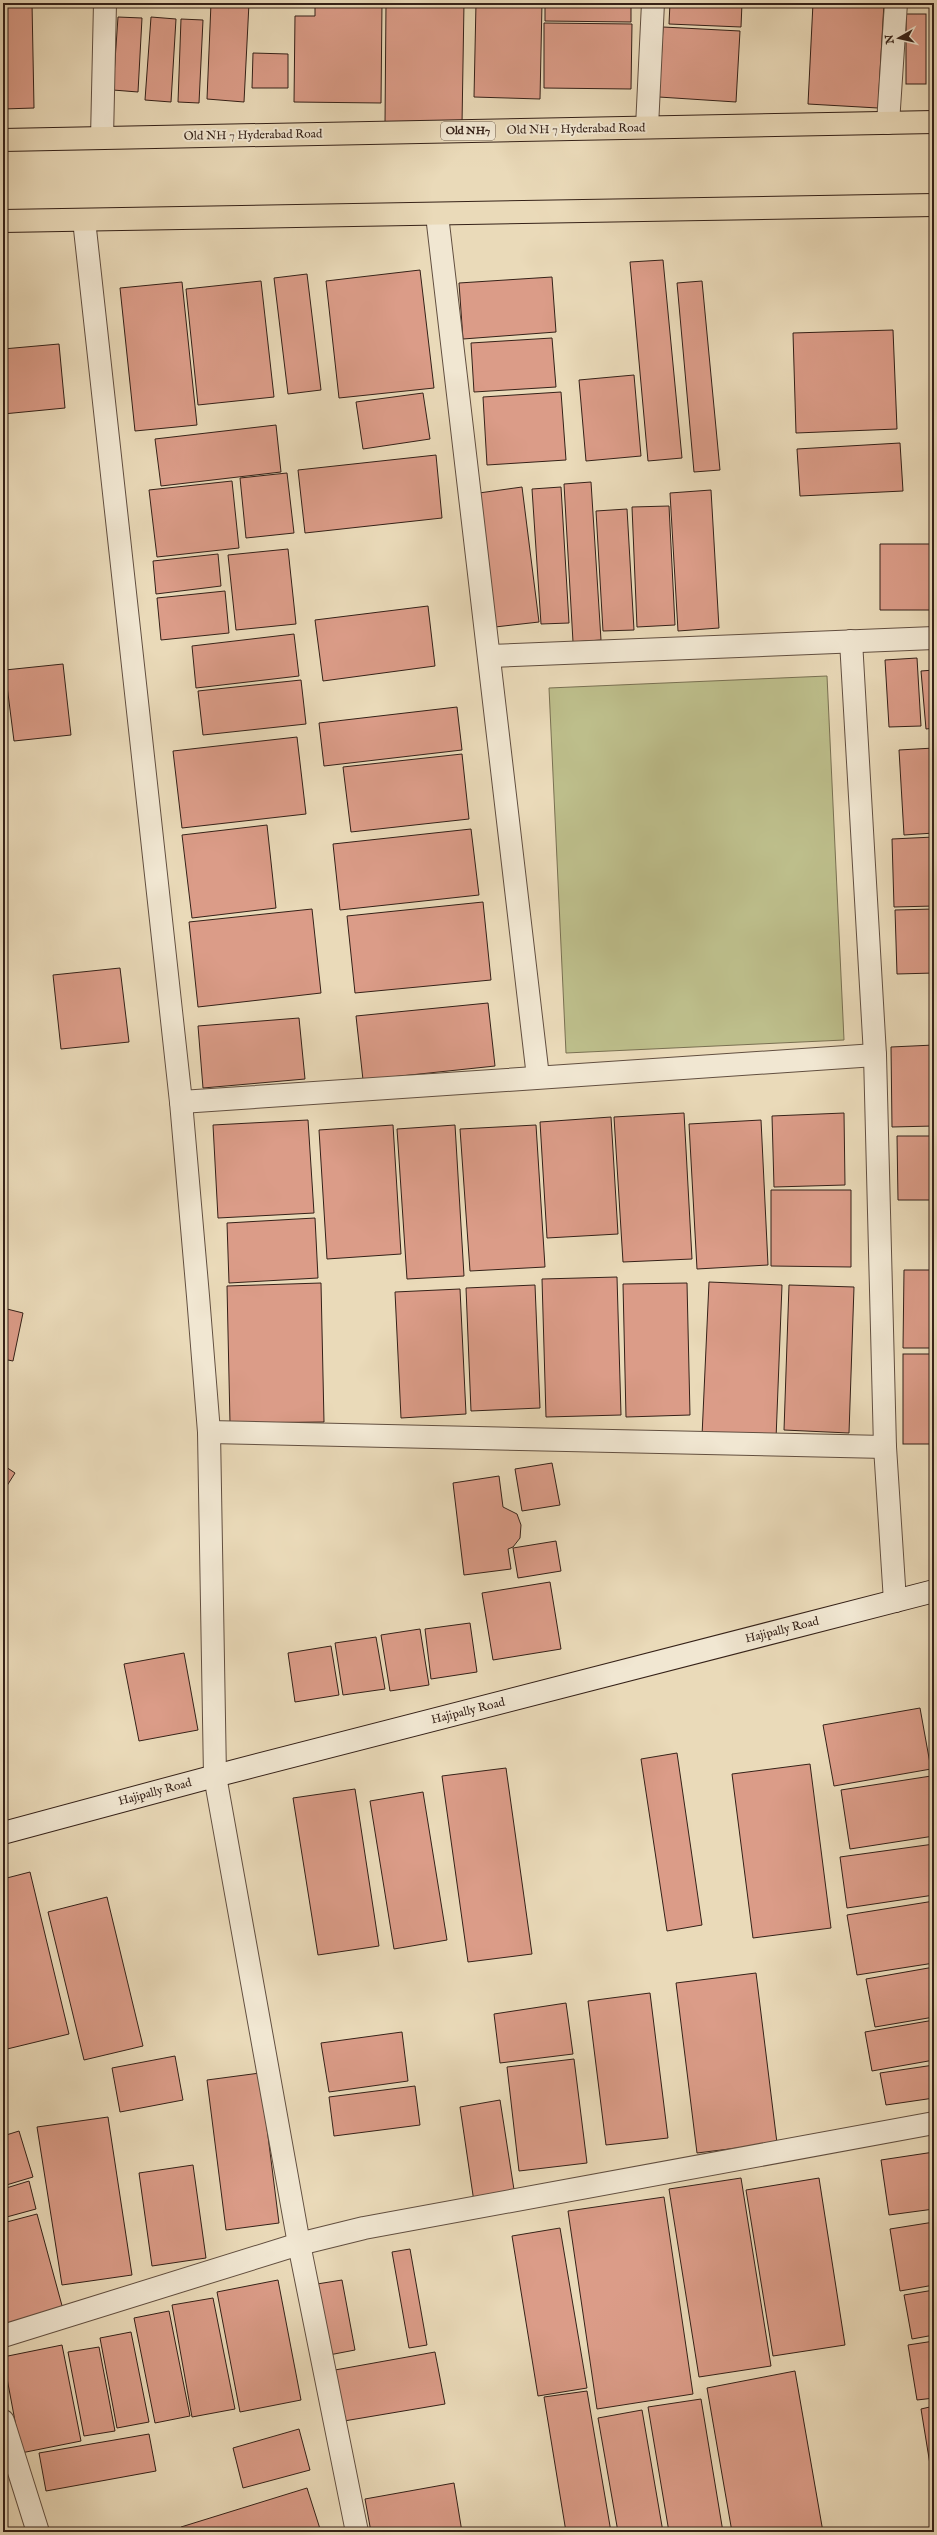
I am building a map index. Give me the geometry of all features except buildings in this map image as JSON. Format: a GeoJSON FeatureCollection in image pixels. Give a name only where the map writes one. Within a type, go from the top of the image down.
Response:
{"type":"FeatureCollection","features":[{"type":"Feature","properties":{"kind":"main road","name":"Old NH 7 Hyderabad Road"},"geometry":{"type":"LineString","coordinates":[[3,140],[934,122]]}},
{"type":"Feature","properties":{"kind":"main road"},"geometry":{"type":"LineString","coordinates":[[3,221],[934,205]]}},
{"type":"Feature","properties":{"kind":"street"},"geometry":{"type":"LineString","coordinates":[[102,138],[105,3]]}},
{"type":"Feature","properties":{"kind":"street"},"geometry":{"type":"LineString","coordinates":[[647,127],[652,3]]}},
{"type":"Feature","properties":{"kind":"street"},"geometry":{"type":"LineString","coordinates":[[888,123],[896,3]]}},
{"type":"Feature","properties":{"kind":"street"},"geometry":{"type":"LineString","coordinates":[[437,214],[490,656],[538,1077]]}},
{"type":"Feature","properties":{"kind":"street"},"geometry":{"type":"LineString","coordinates":[[84,220],[181,1102],[209,1432],[215,1776],[299,2244],[357,2532]]}},
{"type":"Feature","properties":{"kind":"street"},"geometry":{"type":"LineString","coordinates":[[490,656],[934,638]]}},
{"type":"Feature","properties":{"kind":"street"},"geometry":{"type":"LineString","coordinates":[[851,642],[875,1055],[885,1447],[895,1602]]}},
{"type":"Feature","properties":{"kind":"street"},"geometry":{"type":"LineString","coordinates":[[181,1102],[875,1055]]}},
{"type":"Feature","properties":{"kind":"street"},"geometry":{"type":"LineString","coordinates":[[209,1432],[885,1447]]}},
{"type":"Feature","properties":{"kind":"street","name":"Hajipally Road"},"geometry":{"type":"LineString","coordinates":[[3,1833],[215,1776],[934,1591]]}},
{"type":"Feature","properties":{"kind":"street"},"geometry":{"type":"LineString","coordinates":[[3,2336],[299,2244],[372,2227],[934,2123]]}},
{"type":"Feature","properties":{"kind":"street"},"geometry":{"type":"LineString","coordinates":[[3,2421],[38,2532]]}},
{"type":"Feature","properties":{"kind":"green space"},"geometry":{"type":"Polygon","coordinates":[[[827,676],[844,1040],[566,1053],[549,688],[827,676]]]}}]}
